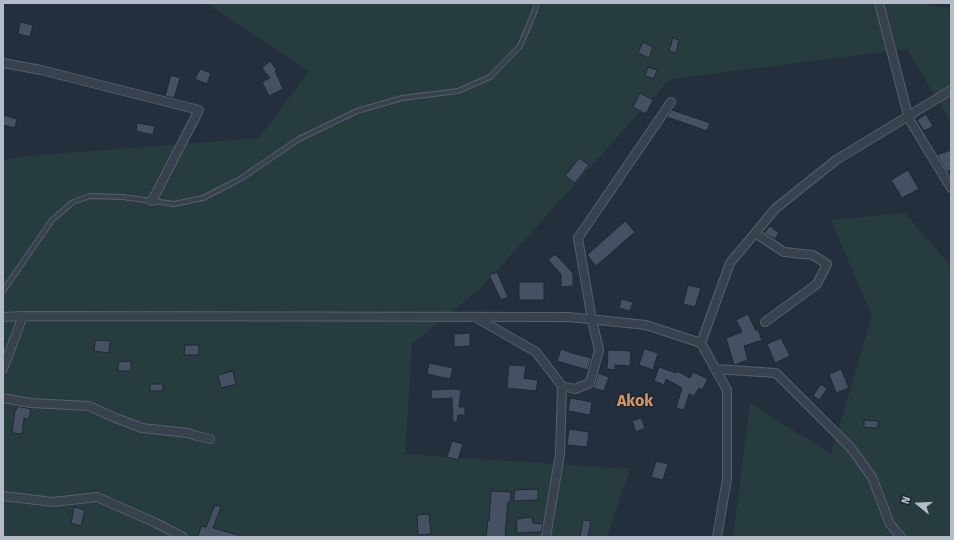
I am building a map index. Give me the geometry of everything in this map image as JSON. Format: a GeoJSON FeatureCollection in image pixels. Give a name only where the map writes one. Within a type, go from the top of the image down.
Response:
{"type":"FeatureCollection","features":[{"type":"Feature","properties":{"kind":"street"},"geometry":{"type":"LineString","coordinates":[[879,3],[909,119],[951,188]]}},
{"type":"Feature","properties":{"kind":"street"},"geometry":{"type":"LineString","coordinates":[[3,63],[41,70],[199,110],[152,201]]}},
{"type":"Feature","properties":{"kind":"street"},"geometry":{"type":"LineString","coordinates":[[701,343],[730,263],[776,208],[836,160],[951,90]]}},
{"type":"Feature","properties":{"kind":"street"},"geometry":{"type":"LineString","coordinates":[[562,386],[575,388],[590,383],[599,350],[592,320],[578,238],[671,102]]}},
{"type":"Feature","properties":{"kind":"street"},"geometry":{"type":"LineString","coordinates":[[755,233],[784,252],[813,255],[827,264],[817,284],[765,322]]}},
{"type":"Feature","properties":{"kind":"street"},"geometry":{"type":"LineString","coordinates":[[3,368],[23,316]]}},
{"type":"Feature","properties":{"kind":"street"},"geometry":{"type":"LineString","coordinates":[[3,317],[569,317],[646,325],[701,343],[727,390],[727,479],[717,537]]}},
{"type":"Feature","properties":{"kind":"street"},"geometry":{"type":"LineString","coordinates":[[475,317],[536,352],[562,386],[560,454],[546,537]]}},
{"type":"Feature","properties":{"kind":"street"},"geometry":{"type":"LineString","coordinates":[[715,369],[776,373],[851,448],[872,477],[890,524],[900,537]]}},
{"type":"Feature","properties":{"kind":"street"},"geometry":{"type":"LineString","coordinates":[[3,398],[31,403],[90,406],[142,428],[188,433],[210,439]]}},
{"type":"Feature","properties":{"kind":"street"},"geometry":{"type":"LineString","coordinates":[[3,496],[53,502],[97,497],[154,522],[183,537]]}},
{"type":"Feature","properties":{"kind":"lane"},"geometry":{"type":"LineString","coordinates":[[3,291],[52,220],[73,202],[90,196],[123,197],[174,204],[203,198],[240,179],[299,139],[357,111],[402,98],[458,91],[490,77],[520,46],[537,3]]}},
{"type":"Feature","properties":{"kind":"green space"},"geometry":{"type":"Polygon","coordinates":[[[205,3],[923,3],[951,9],[951,123],[907,49],[670,79],[481,288],[412,344],[405,454],[630,469],[607,537],[3,537],[3,160],[26,156],[259,138],[309,71],[205,3]]]}},
{"type":"Feature","properties":{"kind":"green space"},"geometry":{"type":"Polygon","coordinates":[[[905,213],[951,266],[951,537],[733,537],[750,403],[831,454],[872,316],[831,220],[905,213]]]}},
{"type":"Feature","properties":{"kind":"building"},"geometry":{"type":"Polygon","coordinates":[[[20,22],[33,25],[30,37],[18,34],[20,22]]]}},
{"type":"Feature","properties":{"kind":"building"},"geometry":{"type":"Polygon","coordinates":[[[673,38],[679,40],[676,53],[669,51],[673,38]]]}},
{"type":"Feature","properties":{"kind":"building"},"geometry":{"type":"Polygon","coordinates":[[[643,42],[653,47],[649,58],[638,53],[643,42]]]}},
{"type":"Feature","properties":{"kind":"building"},"geometry":{"type":"Polygon","coordinates":[[[270,61],[277,70],[275,71],[283,89],[269,96],[262,82],[270,78],[262,68],[270,61]]]}},
{"type":"Feature","properties":{"kind":"building"},"geometry":{"type":"Polygon","coordinates":[[[648,67],[657,70],[654,79],[645,76],[648,67]]]}},
{"type":"Feature","properties":{"kind":"building"},"geometry":{"type":"Polygon","coordinates":[[[200,69],[211,73],[207,84],[195,79],[200,69]]]}},
{"type":"Feature","properties":{"kind":"building"},"geometry":{"type":"Polygon","coordinates":[[[171,75],[180,78],[174,98],[165,96],[171,75]]]}},
{"type":"Feature","properties":{"kind":"building"},"geometry":{"type":"Polygon","coordinates":[[[640,93],[653,100],[646,114],[633,107],[640,93]]]}},
{"type":"Feature","properties":{"kind":"building"},"geometry":{"type":"Polygon","coordinates":[[[672,110],[710,123],[707,131],[667,117],[672,110]]]}},
{"type":"Feature","properties":{"kind":"building"},"geometry":{"type":"Polygon","coordinates":[[[926,114],[933,126],[924,131],[917,120],[926,114]]]}},
{"type":"Feature","properties":{"kind":"building"},"geometry":{"type":"Polygon","coordinates":[[[3,115],[17,119],[15,128],[3,125],[3,115]]]}},
{"type":"Feature","properties":{"kind":"building"},"geometry":{"type":"Polygon","coordinates":[[[137,123],[155,126],[153,135],[136,131],[137,123]]]}},
{"type":"Feature","properties":{"kind":"building"},"geometry":{"type":"Polygon","coordinates":[[[951,150],[951,170],[947,172],[937,155],[951,150]]]}},
{"type":"Feature","properties":{"kind":"building"},"geometry":{"type":"Polygon","coordinates":[[[579,158],[589,165],[575,183],[565,176],[579,158]]]}},
{"type":"Feature","properties":{"kind":"building"},"geometry":{"type":"Polygon","coordinates":[[[908,170],[919,189],[902,198],[891,180],[908,170]]]}},
{"type":"Feature","properties":{"kind":"building"},"geometry":{"type":"Polygon","coordinates":[[[625,221],[635,232],[596,266],[587,255],[625,221]]]}},
{"type":"Feature","properties":{"kind":"building"},"geometry":{"type":"Polygon","coordinates":[[[770,226],[779,233],[775,239],[764,233],[770,226]]]}},
{"type":"Feature","properties":{"kind":"building"},"geometry":{"type":"Polygon","coordinates":[[[555,254],[573,273],[573,286],[561,287],[561,274],[548,260],[555,254]]]}},
{"type":"Feature","properties":{"kind":"building"},"geometry":{"type":"Polygon","coordinates":[[[497,272],[508,297],[501,300],[489,275],[497,272]]]}},
{"type":"Feature","properties":{"kind":"building"},"geometry":{"type":"Polygon","coordinates":[[[519,282],[544,282],[544,300],[519,300],[519,282]]]}},
{"type":"Feature","properties":{"kind":"building"},"geometry":{"type":"Polygon","coordinates":[[[688,285],[701,288],[695,307],[683,304],[688,285]]]}},
{"type":"Feature","properties":{"kind":"building"},"geometry":{"type":"Polygon","coordinates":[[[621,299],[633,302],[630,311],[619,308],[621,299]]]}},
{"type":"Feature","properties":{"kind":"building"},"geometry":{"type":"Polygon","coordinates":[[[748,314],[756,331],[758,330],[762,340],[744,346],[748,360],[734,365],[726,338],[742,332],[736,320],[748,314]]]}},
{"type":"Feature","properties":{"kind":"building"},"geometry":{"type":"Polygon","coordinates":[[[470,333],[470,346],[454,347],[454,334],[470,333]]]}},
{"type":"Feature","properties":{"kind":"building"},"geometry":{"type":"Polygon","coordinates":[[[781,338],[790,356],[775,363],[767,344],[781,338]]]}},
{"type":"Feature","properties":{"kind":"building"},"geometry":{"type":"Polygon","coordinates":[[[95,340],[110,341],[109,353],[94,351],[95,340]]]}},
{"type":"Feature","properties":{"kind":"building"},"geometry":{"type":"Polygon","coordinates":[[[185,345],[199,345],[199,355],[184,355],[185,345]]]}},
{"type":"Feature","properties":{"kind":"building"},"geometry":{"type":"Polygon","coordinates":[[[561,349],[591,358],[588,370],[557,361],[561,349]]]}},
{"type":"Feature","properties":{"kind":"building"},"geometry":{"type":"Polygon","coordinates":[[[644,349],[658,353],[653,370],[639,365],[644,349]]]}},
{"type":"Feature","properties":{"kind":"building"},"geometry":{"type":"Polygon","coordinates":[[[608,350],[631,351],[630,366],[615,365],[615,370],[607,369],[608,350]]]}},
{"type":"Feature","properties":{"kind":"building"},"geometry":{"type":"Polygon","coordinates":[[[131,361],[131,371],[118,371],[118,362],[131,361]]]}},
{"type":"Feature","properties":{"kind":"building"},"geometry":{"type":"Polygon","coordinates":[[[429,363],[453,368],[450,379],[427,374],[429,363]]]}},
{"type":"Feature","properties":{"kind":"building"},"geometry":{"type":"Polygon","coordinates":[[[509,365],[526,366],[524,378],[538,380],[536,391],[507,388],[509,365]]]}},
{"type":"Feature","properties":{"kind":"building"},"geometry":{"type":"Polygon","coordinates":[[[659,367],[676,373],[677,371],[690,378],[693,372],[708,379],[702,390],[699,388],[694,396],[689,394],[684,410],[676,408],[682,388],[666,379],[664,385],[654,381],[659,367]]]}},
{"type":"Feature","properties":{"kind":"building"},"geometry":{"type":"Polygon","coordinates":[[[841,369],[849,388],[836,393],[829,374],[841,369]]]}},
{"type":"Feature","properties":{"kind":"building"},"geometry":{"type":"Polygon","coordinates":[[[233,371],[236,384],[221,388],[218,375],[233,371]]]}},
{"type":"Feature","properties":{"kind":"building"},"geometry":{"type":"Polygon","coordinates":[[[598,373],[609,377],[604,391],[593,388],[598,373]]]}},
{"type":"Feature","properties":{"kind":"building"},"geometry":{"type":"Polygon","coordinates":[[[150,384],[163,384],[163,391],[150,391],[150,384]]]}},
{"type":"Feature","properties":{"kind":"building"},"geometry":{"type":"Polygon","coordinates":[[[821,384],[827,389],[819,400],[813,396],[821,384]]]}},
{"type":"Feature","properties":{"kind":"building"},"geometry":{"type":"Polygon","coordinates":[[[431,390],[461,390],[459,407],[465,407],[465,415],[458,415],[457,422],[453,422],[452,398],[432,399],[431,390]]]}},
{"type":"Feature","properties":{"kind":"building"},"geometry":{"type":"Polygon","coordinates":[[[570,398],[592,402],[590,415],[568,411],[570,398]]]}},
{"type":"Feature","properties":{"kind":"building"},"geometry":{"type":"Polygon","coordinates":[[[17,406],[31,409],[29,419],[24,418],[22,434],[12,433],[15,410],[17,406]]]}},
{"type":"Feature","properties":{"kind":"building"},"geometry":{"type":"Polygon","coordinates":[[[641,418],[645,428],[636,432],[632,421],[641,418]]]}},
{"type":"Feature","properties":{"kind":"building"},"geometry":{"type":"Polygon","coordinates":[[[864,420],[878,421],[878,428],[864,427],[864,420]]]}},
{"type":"Feature","properties":{"kind":"building"},"geometry":{"type":"Polygon","coordinates":[[[569,429],[589,432],[587,447],[567,445],[569,429]]]}},
{"type":"Feature","properties":{"kind":"building"},"geometry":{"type":"Polygon","coordinates":[[[452,441],[463,444],[458,460],[447,457],[452,441]]]}},
{"type":"Feature","properties":{"kind":"building"},"geometry":{"type":"Polygon","coordinates":[[[656,461],[668,464],[663,480],[651,477],[656,461]]]}},
{"type":"Feature","properties":{"kind":"building"},"geometry":{"type":"Polygon","coordinates":[[[538,489],[538,500],[514,501],[515,490],[538,489]]]}},
{"type":"Feature","properties":{"kind":"building"},"geometry":{"type":"Polygon","coordinates":[[[491,491],[511,492],[510,502],[508,502],[505,537],[486,537],[488,520],[489,521],[491,491]]]}},
{"type":"Feature","properties":{"kind":"building"},"geometry":{"type":"Polygon","coordinates":[[[215,505],[221,507],[213,528],[238,535],[238,537],[198,537],[201,526],[206,527],[215,505]]]}},
{"type":"Feature","properties":{"kind":"building"},"geometry":{"type":"Polygon","coordinates":[[[74,507],[85,510],[81,526],[71,523],[74,507]]]}},
{"type":"Feature","properties":{"kind":"building"},"geometry":{"type":"Polygon","coordinates":[[[429,514],[431,534],[418,535],[417,515],[429,514]]]}},
{"type":"Feature","properties":{"kind":"building"},"geometry":{"type":"Polygon","coordinates":[[[532,517],[533,523],[543,524],[541,532],[517,533],[516,519],[532,517]]]}},
{"type":"Feature","properties":{"kind":"building"},"geometry":{"type":"Polygon","coordinates":[[[583,520],[591,521],[588,537],[580,537],[583,520]]]}},
{"type":"Feature","properties":{"kind":"district","name":"Akok"},"geometry":{"type":"Point","coordinates":[635,402]}}]}
